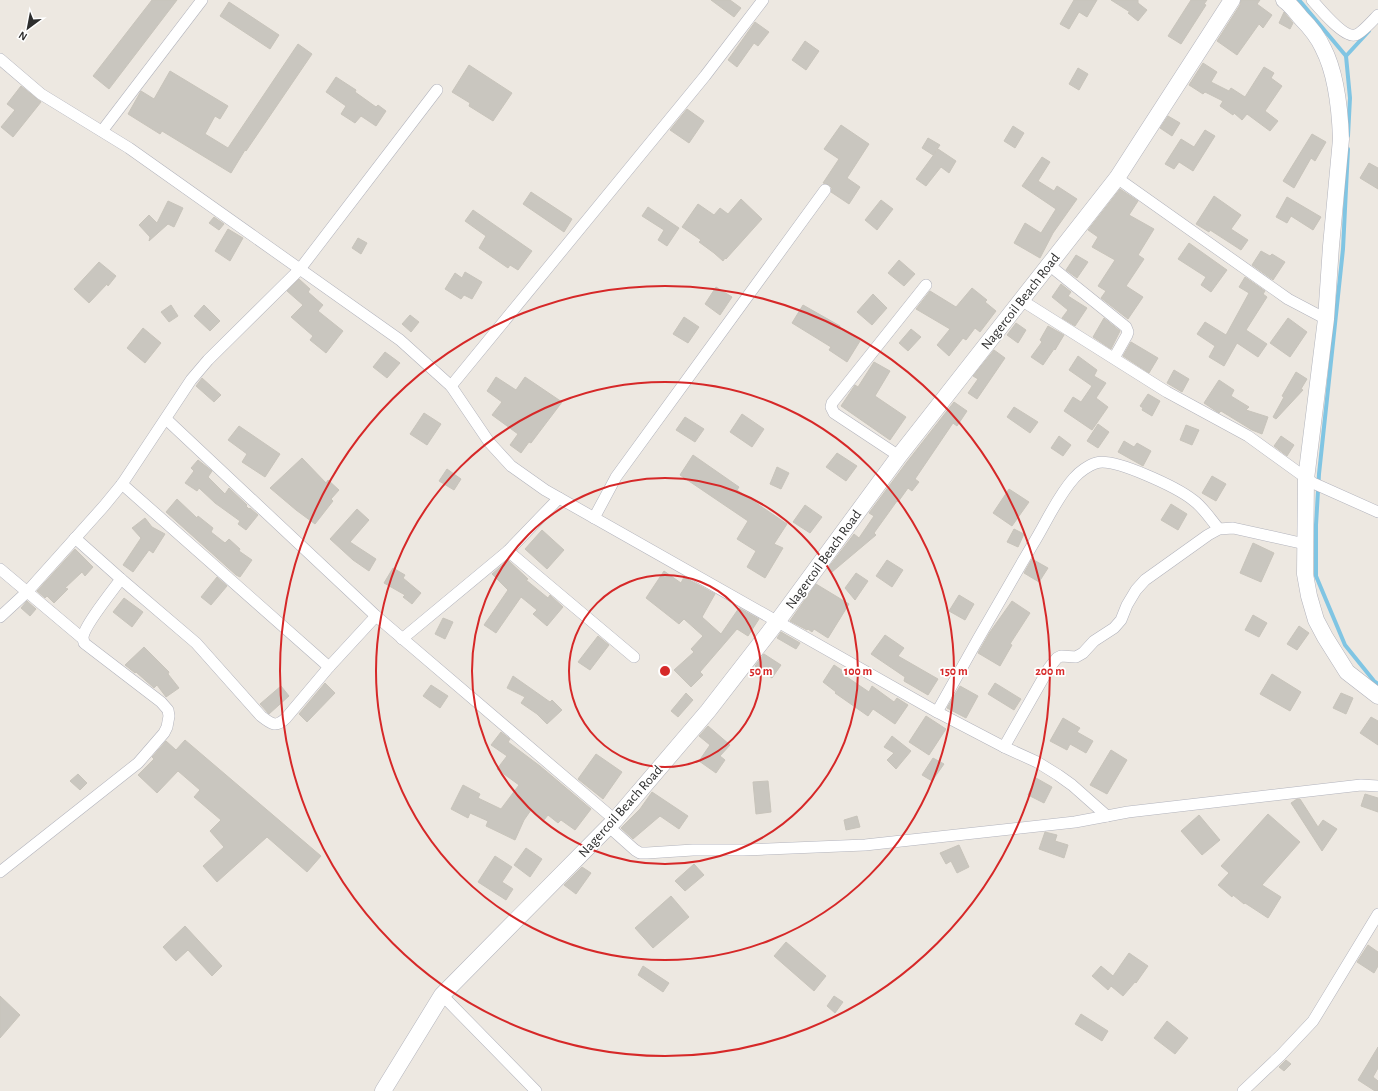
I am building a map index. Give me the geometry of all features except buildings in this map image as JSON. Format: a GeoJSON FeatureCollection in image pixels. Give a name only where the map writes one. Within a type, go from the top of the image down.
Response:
{"type":"FeatureCollection","features":[{"type":"Feature","properties":{"kind":"main road","name":"Nagercoil Beach Road"},"geometry":{"type":"LineString","coordinates":[[383,1091],[442,995],[612,823],[708,711],[777,622],[899,456],[1117,178],[1232,0]]}},
{"type":"Feature","properties":{"kind":"main road"},"geometry":{"type":"LineString","coordinates":[[1284,0],[1314,33],[1332,68],[1341,139],[1331,246],[1314,483],[1305,544],[1305,574],[1309,596],[1316,620],[1325,637],[1347,672],[1378,696]]}},
{"type":"Feature","properties":{"kind":"street"},"geometry":{"type":"LineString","coordinates":[[102,131],[202,0]]}},
{"type":"Feature","properties":{"kind":"street"},"geometry":{"type":"LineString","coordinates":[[451,386],[705,76],[763,0]]}},
{"type":"Feature","properties":{"kind":"street"},"geometry":{"type":"LineString","coordinates":[[1312,0],[1340,29],[1348,35],[1354,36],[1378,15]]}},
{"type":"Feature","properties":{"kind":"street"},"geometry":{"type":"LineString","coordinates":[[0,59],[41,94],[129,148],[400,340],[451,386],[489,442],[511,466],[545,490],[937,712],[1004,747],[1037,762],[1058,775],[1107,816]]}},
{"type":"Feature","properties":{"kind":"street"},"geometry":{"type":"LineString","coordinates":[[0,617],[27,592],[122,484],[191,380],[208,360],[300,269],[437,90]]}},
{"type":"Feature","properties":{"kind":"street"},"geometry":{"type":"LineString","coordinates":[[1117,178],[1288,299],[1326,319]]}},
{"type":"Feature","properties":{"kind":"street"},"geometry":{"type":"LineString","coordinates":[[594,518],[616,477],[825,190]]}},
{"type":"Feature","properties":{"kind":"street"},"geometry":{"type":"LineString","coordinates":[[1049,265],[1126,327],[1128,332],[1127,336],[1114,358]]}},
{"type":"Feature","properties":{"kind":"street"},"geometry":{"type":"LineString","coordinates":[[899,456],[834,412],[831,407],[832,403],[926,285]]}},
{"type":"Feature","properties":{"kind":"street"},"geometry":{"type":"LineString","coordinates":[[1021,300],[1167,392],[1248,436],[1314,483],[1378,512]]}},
{"type":"Feature","properties":{"kind":"street"},"geometry":{"type":"LineString","coordinates":[[166,419],[376,616],[612,823],[635,850],[640,853],[647,854],[693,850],[743,850],[865,845],[1075,822],[1128,812],[1361,785],[1378,786]]}},
{"type":"Feature","properties":{"kind":"street"},"geometry":{"type":"LineString","coordinates":[[937,712],[1009,584],[1062,495],[1075,477],[1086,469],[1096,463],[1106,461],[1152,477],[1178,489],[1195,501],[1219,529]]}},
{"type":"Feature","properties":{"kind":"street"},"geometry":{"type":"LineString","coordinates":[[122,484],[329,667]]}},
{"type":"Feature","properties":{"kind":"street"},"geometry":{"type":"LineString","coordinates":[[402,639],[508,551],[559,498]]}},
{"type":"Feature","properties":{"kind":"street"},"geometry":{"type":"LineString","coordinates":[[1004,747],[1049,668],[1057,658],[1061,656],[1076,656],[1083,653],[1094,641],[1114,628],[1121,620],[1126,605],[1145,580],[1208,535],[1219,529],[1233,528],[1305,544]]}},
{"type":"Feature","properties":{"kind":"street"},"geometry":{"type":"LineString","coordinates":[[76,538],[121,579],[196,643],[261,716],[269,722],[275,724],[280,723],[376,616]]}},
{"type":"Feature","properties":{"kind":"street"},"geometry":{"type":"LineString","coordinates":[[508,551],[634,657]]}},
{"type":"Feature","properties":{"kind":"street"},"geometry":{"type":"LineString","coordinates":[[0,569],[82,638],[84,643],[89,648],[161,702],[168,710],[169,716],[167,727],[138,762],[0,872]]}},
{"type":"Feature","properties":{"kind":"street"},"geometry":{"type":"LineString","coordinates":[[82,638],[93,617],[121,579]]}},
{"type":"Feature","properties":{"kind":"street"},"geometry":{"type":"LineString","coordinates":[[1243,1091],[1281,1055],[1313,1021],[1378,914]]}},
{"type":"Feature","properties":{"kind":"street"},"geometry":{"type":"LineString","coordinates":[[442,995],[536,1091]]}},
{"type":"Feature","properties":{"kind":"waterway"},"geometry":{"type":"LineString","coordinates":[[1299,0],[1346,56],[1350,98],[1348,136]]}},
{"type":"Feature","properties":{"kind":"waterway"},"geometry":{"type":"LineString","coordinates":[[1346,56],[1369,31]]}},
{"type":"Feature","properties":{"kind":"waterway"},"geometry":{"type":"LineString","coordinates":[[1348,149],[1343,249],[1319,474],[1316,525],[1316,576],[1345,645],[1378,684]]}}]}
